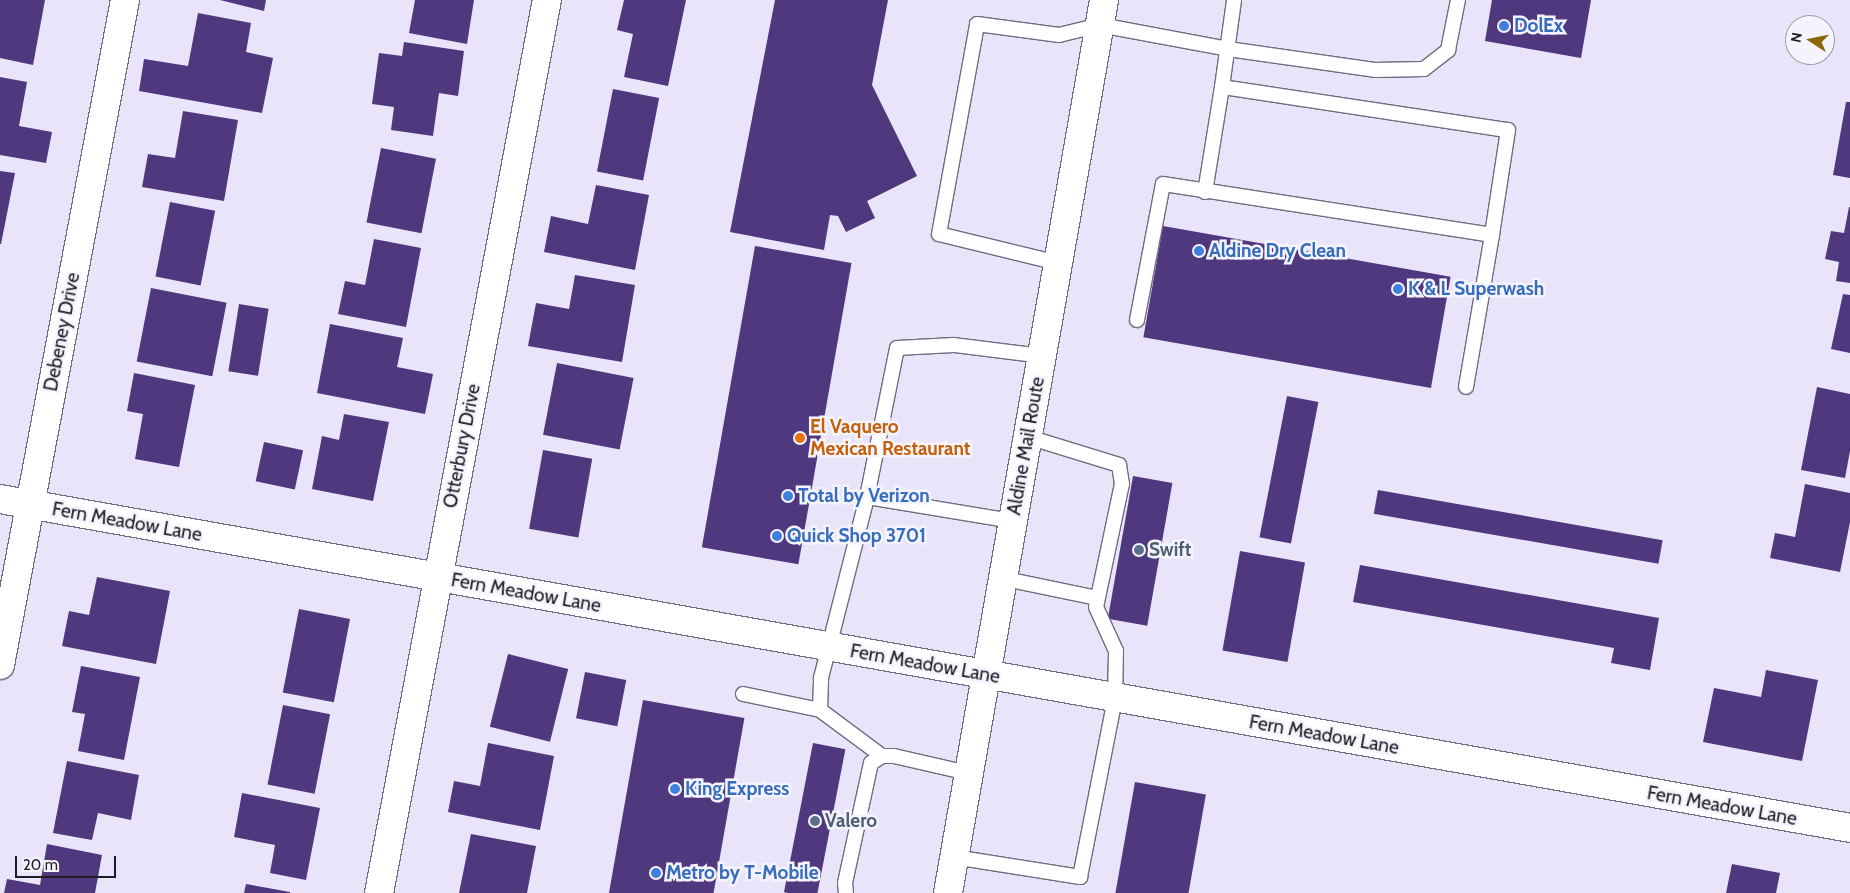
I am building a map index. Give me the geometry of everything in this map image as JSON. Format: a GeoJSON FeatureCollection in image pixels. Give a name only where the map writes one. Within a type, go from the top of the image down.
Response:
{"type":"FeatureCollection","features":[{"type":"Feature","properties":{"kind":"street","name":"Debeney Drive"},"geometry":{"type":"LineString","coordinates":[[0,665],[126,0]]}},
{"type":"Feature","properties":{"kind":"street","name":"Otterbury Drive"},"geometry":{"type":"LineString","coordinates":[[379,893],[547,0]]}},
{"type":"Feature","properties":{"kind":"street","name":"Aldine Mail Route"},"geometry":{"type":"LineString","coordinates":[[948,893],[1001,578],[1028,437],[1102,13]]}},
{"type":"Feature","properties":{"kind":"street","name":"Fern Meadow Lane"},"geometry":{"type":"LineString","coordinates":[[0,499],[1850,828]]}},
{"type":"Feature","properties":{"kind":"lane"},"geometry":{"type":"LineString","coordinates":[[1205,192],[1234,0]]}},
{"type":"Feature","properties":{"kind":"lane"},"geometry":{"type":"LineString","coordinates":[[1058,263],[939,234],[977,24],[1059,35],[1102,13],[1228,49],[1376,70],[1424,69],[1448,50],[1458,0]]}},
{"type":"Feature","properties":{"kind":"lane"},"geometry":{"type":"LineString","coordinates":[[1222,87],[1508,130],[1466,387]]}},
{"type":"Feature","properties":{"kind":"lane"},"geometry":{"type":"LineString","coordinates":[[1137,320],[1163,184],[1492,236]]}},
{"type":"Feature","properties":{"kind":"lane"},"geometry":{"type":"LineString","coordinates":[[820,710],[821,678],[831,648],[867,497],[897,348],[954,344],[1042,356]]}},
{"type":"Feature","properties":{"kind":"lane"},"geometry":{"type":"LineString","coordinates":[[954,857],[1080,877],[1114,698],[1116,651],[1096,607],[1122,484],[1119,465],[1028,437]]}},
{"type":"Feature","properties":{"kind":"lane"},"geometry":{"type":"LineString","coordinates":[[867,497],[1012,521]]}},
{"type":"Feature","properties":{"kind":"lane"},"geometry":{"type":"LineString","coordinates":[[1001,578],[1097,598]]}},
{"type":"Feature","properties":{"kind":"lane"},"geometry":{"type":"LineString","coordinates":[[743,694],[820,710],[882,756],[968,773]]}},
{"type":"Feature","properties":{"kind":"lane"},"geometry":{"type":"LineString","coordinates":[[846,893],[845,883],[871,763],[882,756]]}},
{"type":"Feature","properties":{"kind":"building"},"geometry":{"type":"Polygon","coordinates":[[[0,0],[45,0],[33,65],[0,58],[0,0]]]}},
{"type":"Feature","properties":{"kind":"building"},"geometry":{"type":"Polygon","coordinates":[[[220,0],[266,0],[264,11],[220,0]]]}},
{"type":"Feature","properties":{"kind":"building"},"geometry":{"type":"Polygon","coordinates":[[[415,0],[474,0],[467,44],[409,33],[415,0]]]}},
{"type":"Feature","properties":{"kind":"building"},"geometry":{"type":"Polygon","coordinates":[[[624,0],[686,0],[668,86],[624,77],[633,34],[617,30],[624,0]]]}},
{"type":"Feature","properties":{"kind":"building"},"geometry":{"type":"Polygon","coordinates":[[[775,0],[888,0],[872,85],[917,176],[867,201],[875,218],[846,232],[838,216],[830,215],[824,250],[730,232],[775,0]]]}},
{"type":"Feature","properties":{"kind":"building"},"geometry":{"type":"Polygon","coordinates":[[[1492,0],[1591,0],[1581,58],[1485,41],[1492,0]]]}},
{"type":"Feature","properties":{"kind":"building"},"geometry":{"type":"Polygon","coordinates":[[[198,13],[251,23],[246,52],[273,58],[262,113],[139,91],[144,59],[188,66],[198,13]]]}},
{"type":"Feature","properties":{"kind":"building"},"geometry":{"type":"Polygon","coordinates":[[[404,42],[464,51],[458,96],[439,93],[433,136],[391,130],[394,107],[372,104],[379,53],[402,56],[404,42]]]}},
{"type":"Feature","properties":{"kind":"building"},"geometry":{"type":"Polygon","coordinates":[[[0,77],[27,82],[19,126],[52,132],[46,163],[0,155],[0,77]]]}},
{"type":"Feature","properties":{"kind":"building"},"geometry":{"type":"Polygon","coordinates":[[[613,89],[659,98],[643,180],[597,171],[613,89]]]}},
{"type":"Feature","properties":{"kind":"building"},"geometry":{"type":"Polygon","coordinates":[[[1846,102],[1850,102],[1850,178],[1833,175],[1846,102]]]}},
{"type":"Feature","properties":{"kind":"building"},"geometry":{"type":"Polygon","coordinates":[[[183,111],[238,120],[224,201],[142,187],[148,154],[175,158],[183,111]]]}},
{"type":"Feature","properties":{"kind":"building"},"geometry":{"type":"Polygon","coordinates":[[[381,148],[436,159],[421,233],[366,223],[381,148]]]}},
{"type":"Feature","properties":{"kind":"building"},"geometry":{"type":"Polygon","coordinates":[[[0,171],[15,173],[1,244],[0,244],[0,171]]]}},
{"type":"Feature","properties":{"kind":"building"},"geometry":{"type":"Polygon","coordinates":[[[596,185],[649,195],[635,270],[544,252],[551,216],[588,224],[596,185]]]}},
{"type":"Feature","properties":{"kind":"building"},"geometry":{"type":"Polygon","coordinates":[[[170,202],[215,211],[201,285],[155,277],[170,202]]]}},
{"type":"Feature","properties":{"kind":"building"},"geometry":{"type":"Polygon","coordinates":[[[1849,207],[1850,283],[1836,281],[1839,262],[1825,259],[1831,231],[1844,233],[1849,207]]]}},
{"type":"Feature","properties":{"kind":"building"},"geometry":{"type":"Polygon","coordinates":[[[1163,226],[1451,277],[1431,388],[1143,337],[1163,226]]]}},
{"type":"Feature","properties":{"kind":"building"},"geometry":{"type":"Polygon","coordinates":[[[374,239],[421,248],[406,327],[338,314],[345,281],[365,285],[374,239]]]}},
{"type":"Feature","properties":{"kind":"building"},"geometry":{"type":"Polygon","coordinates":[[[755,246],[852,263],[798,564],[702,547],[755,246]]]}},
{"type":"Feature","properties":{"kind":"building"},"geometry":{"type":"Polygon","coordinates":[[[575,275],[635,285],[622,362],[528,346],[536,303],[569,309],[575,275]]]}},
{"type":"Feature","properties":{"kind":"building"},"geometry":{"type":"Polygon","coordinates":[[[151,288],[227,303],[212,376],[137,362],[151,288]]]}},
{"type":"Feature","properties":{"kind":"building"},"geometry":{"type":"Polygon","coordinates":[[[1843,294],[1850,295],[1850,353],[1831,349],[1843,294]]]}},
{"type":"Feature","properties":{"kind":"building"},"geometry":{"type":"Polygon","coordinates":[[[239,304],[269,309],[258,376],[228,371],[239,304]]]}},
{"type":"Feature","properties":{"kind":"building"},"geometry":{"type":"Polygon","coordinates":[[[330,324],[403,338],[397,367],[433,374],[425,414],[317,393],[330,324]]]}},
{"type":"Feature","properties":{"kind":"building"},"geometry":{"type":"Polygon","coordinates":[[[557,363],[634,378],[620,450],[543,435],[557,363]]]}},
{"type":"Feature","properties":{"kind":"building"},"geometry":{"type":"Polygon","coordinates":[[[134,373],[195,385],[179,467],[135,459],[143,414],[127,411],[134,373]]]}},
{"type":"Feature","properties":{"kind":"building"},"geometry":{"type":"Polygon","coordinates":[[[1817,387],[1850,394],[1850,451],[1845,478],[1801,470],[1817,387]]]}},
{"type":"Feature","properties":{"kind":"building"},"geometry":{"type":"Polygon","coordinates":[[[1287,396],[1318,402],[1291,543],[1260,537],[1287,396]]]}},
{"type":"Feature","properties":{"kind":"building"},"geometry":{"type":"Polygon","coordinates":[[[344,414],[389,422],[373,501],[312,489],[322,436],[339,440],[344,414]]]}},
{"type":"Feature","properties":{"kind":"building"},"geometry":{"type":"Polygon","coordinates":[[[264,442],[303,450],[295,489],[256,481],[264,442]]]}},
{"type":"Feature","properties":{"kind":"building"},"geometry":{"type":"Polygon","coordinates":[[[543,450],[592,459],[578,537],[529,529],[543,450]]]}},
{"type":"Feature","properties":{"kind":"building"},"geometry":{"type":"Polygon","coordinates":[[[1133,476],[1172,483],[1147,626],[1108,619],[1133,476]]]}},
{"type":"Feature","properties":{"kind":"building"},"geometry":{"type":"Polygon","coordinates":[[[1805,484],[1850,493],[1850,522],[1840,572],[1770,558],[1775,533],[1795,537],[1805,484]]]}},
{"type":"Feature","properties":{"kind":"building"},"geometry":{"type":"Polygon","coordinates":[[[1378,490],[1663,540],[1658,564],[1374,514],[1378,490]]]}},
{"type":"Feature","properties":{"kind":"building"},"geometry":{"type":"Polygon","coordinates":[[[1240,551],[1305,562],[1287,662],[1222,650],[1240,551]]]}},
{"type":"Feature","properties":{"kind":"building"},"geometry":{"type":"Polygon","coordinates":[[[1360,565],[1659,618],[1650,670],[1611,663],[1614,648],[1353,602],[1360,565]]]}},
{"type":"Feature","properties":{"kind":"building"},"geometry":{"type":"Polygon","coordinates":[[[97,577],[170,591],[156,664],[62,646],[69,611],[89,615],[97,577]]]}},
{"type":"Feature","properties":{"kind":"building"},"geometry":{"type":"Polygon","coordinates":[[[299,609],[350,619],[334,702],[283,692],[299,609]]]}},
{"type":"Feature","properties":{"kind":"building"},"geometry":{"type":"Polygon","coordinates":[[[508,654],[568,669],[550,742],[490,727],[508,654]]]}},
{"type":"Feature","properties":{"kind":"building"},"geometry":{"type":"Polygon","coordinates":[[[81,666],[140,677],[124,760],[78,751],[85,714],[72,712],[81,666]]]}},
{"type":"Feature","properties":{"kind":"building"},"geometry":{"type":"Polygon","coordinates":[[[1766,670],[1818,680],[1802,761],[1703,742],[1714,688],[1761,697],[1766,670]]]}},
{"type":"Feature","properties":{"kind":"building"},"geometry":{"type":"Polygon","coordinates":[[[585,672],[626,680],[617,726],[576,718],[585,672]]]}},
{"type":"Feature","properties":{"kind":"building"},"geometry":{"type":"Polygon","coordinates":[[[643,700],[744,718],[714,893],[609,893],[643,700]]]}},
{"type":"Feature","properties":{"kind":"building"},"geometry":{"type":"Polygon","coordinates":[[[283,705],[330,714],[315,794],[268,785],[283,705]]]}},
{"type":"Feature","properties":{"kind":"building"},"geometry":{"type":"Polygon","coordinates":[[[488,743],[554,756],[540,830],[448,812],[454,781],[480,786],[488,743]]]}},
{"type":"Feature","properties":{"kind":"building","name":"Valero"},"geometry":{"type":"Polygon","coordinates":[[[813,743],[845,749],[817,893],[784,892],[813,743]]]}},
{"type":"Feature","properties":{"kind":"building"},"geometry":{"type":"Polygon","coordinates":[[[67,761],[139,775],[131,820],[98,813],[92,840],[53,833],[67,761]]]}},
{"type":"Feature","properties":{"kind":"building"},"geometry":{"type":"Polygon","coordinates":[[[1135,782],[1206,795],[1189,893],[1115,893],[1135,782]]]}},
{"type":"Feature","properties":{"kind":"building"},"geometry":{"type":"Polygon","coordinates":[[[242,793],[320,808],[306,880],[270,873],[275,845],[234,837],[242,793]]]}},
{"type":"Feature","properties":{"kind":"building"},"geometry":{"type":"Polygon","coordinates":[[[471,834],[536,846],[527,893],[459,893],[471,834]]]}},
{"type":"Feature","properties":{"kind":"building"},"geometry":{"type":"Polygon","coordinates":[[[47,844],[102,855],[95,893],[4,893],[7,879],[40,885],[47,844]]]}},
{"type":"Feature","properties":{"kind":"building"},"geometry":{"type":"Polygon","coordinates":[[[1732,864],[1780,873],[1776,893],[1726,893],[1732,864]]]}},
{"type":"Feature","properties":{"kind":"building"},"geometry":{"type":"Polygon","coordinates":[[[246,884],[290,892],[290,893],[244,893],[246,884]]]}},
{"type":"Feature","properties":{"kind":"place","name":"DolEx"},"geometry":{"type":"Point","coordinates":[1504,26]}},
{"type":"Feature","properties":{"kind":"place","name":"Aldine Dry Clean"},"geometry":{"type":"Point","coordinates":[1199,251]}},
{"type":"Feature","properties":{"kind":"place","name":"K & L Superwash"},"geometry":{"type":"Point","coordinates":[1398,289]}},
{"type":"Feature","properties":{"kind":"place","name":"El Vaquero Mexican Restaurant"},"geometry":{"type":"Point","coordinates":[800,438]}},
{"type":"Feature","properties":{"kind":"place","name":"Total by Verizon"},"geometry":{"type":"Point","coordinates":[788,496]}},
{"type":"Feature","properties":{"kind":"place","name":"Quick Shop 3701"},"geometry":{"type":"Point","coordinates":[777,536]}},
{"type":"Feature","properties":{"kind":"place","name":"Swift"},"geometry":{"type":"Point","coordinates":[1139,550]}},
{"type":"Feature","properties":{"kind":"place","name":"King Express"},"geometry":{"type":"Point","coordinates":[675,789]}},
{"type":"Feature","properties":{"kind":"place","name":"Valero"},"geometry":{"type":"Point","coordinates":[815,821]}},
{"type":"Feature","properties":{"kind":"place","name":"Metro by T-Mobile"},"geometry":{"type":"Point","coordinates":[656,873]}}]}
